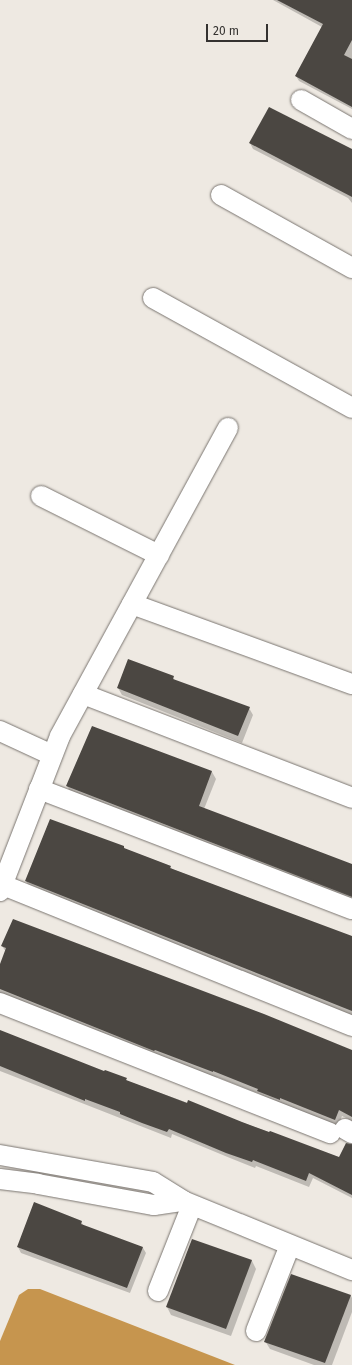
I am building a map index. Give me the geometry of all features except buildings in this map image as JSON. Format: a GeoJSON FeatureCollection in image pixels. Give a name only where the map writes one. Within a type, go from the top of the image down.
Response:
{"type":"FeatureCollection","features":[{"type":"Feature","properties":{"kind":"street"},"geometry":{"type":"LineString","coordinates":[[301,100],[352,129]]}},
{"type":"Feature","properties":{"kind":"street"},"geometry":{"type":"LineString","coordinates":[[221,195],[352,268]]}},
{"type":"Feature","properties":{"kind":"street"},"geometry":{"type":"LineString","coordinates":[[153,298],[352,408]]}},
{"type":"Feature","properties":{"kind":"street"},"geometry":{"type":"LineString","coordinates":[[228,428],[60,736],[1,888],[352,1026]]}},
{"type":"Feature","properties":{"kind":"street"},"geometry":{"type":"LineString","coordinates":[[41,496],[159,555]]}},
{"type":"Feature","properties":{"kind":"street"},"geometry":{"type":"LineString","coordinates":[[132,604],[352,684]]}},
{"type":"Feature","properties":{"kind":"street"},"geometry":{"type":"LineString","coordinates":[[83,694],[352,798]]}},
{"type":"Feature","properties":{"kind":"street"},"geometry":{"type":"LineString","coordinates":[[0,731],[52,755]]}},
{"type":"Feature","properties":{"kind":"street"},"geometry":{"type":"LineString","coordinates":[[39,789],[352,909]]}},
{"type":"Feature","properties":{"kind":"street"},"geometry":{"type":"LineString","coordinates":[[0,1003],[342,1132]]}},
{"type":"Feature","properties":{"kind":"street"},"geometry":{"type":"LineString","coordinates":[[0,1155],[153,1182],[187,1203],[352,1270]]}},
{"type":"Feature","properties":{"kind":"street"},"geometry":{"type":"LineString","coordinates":[[38,1184],[41,1162]]}},
{"type":"Feature","properties":{"kind":"street"},"geometry":{"type":"LineString","coordinates":[[0,1179],[38,1184],[154,1205],[187,1203]]}},
{"type":"Feature","properties":{"kind":"street"},"geometry":{"type":"LineString","coordinates":[[158,1291],[187,1203]]}},
{"type":"Feature","properties":{"kind":"street"},"geometry":{"type":"LineString","coordinates":[[256,1331],[290,1245]]}},
{"type":"Feature","properties":{"kind":"shaded area"},"geometry":{"type":"Polygon","coordinates":[[[28,1289],[40,1289],[235,1365],[0,1365],[0,1341],[19,1295],[28,1289]]]}}]}
